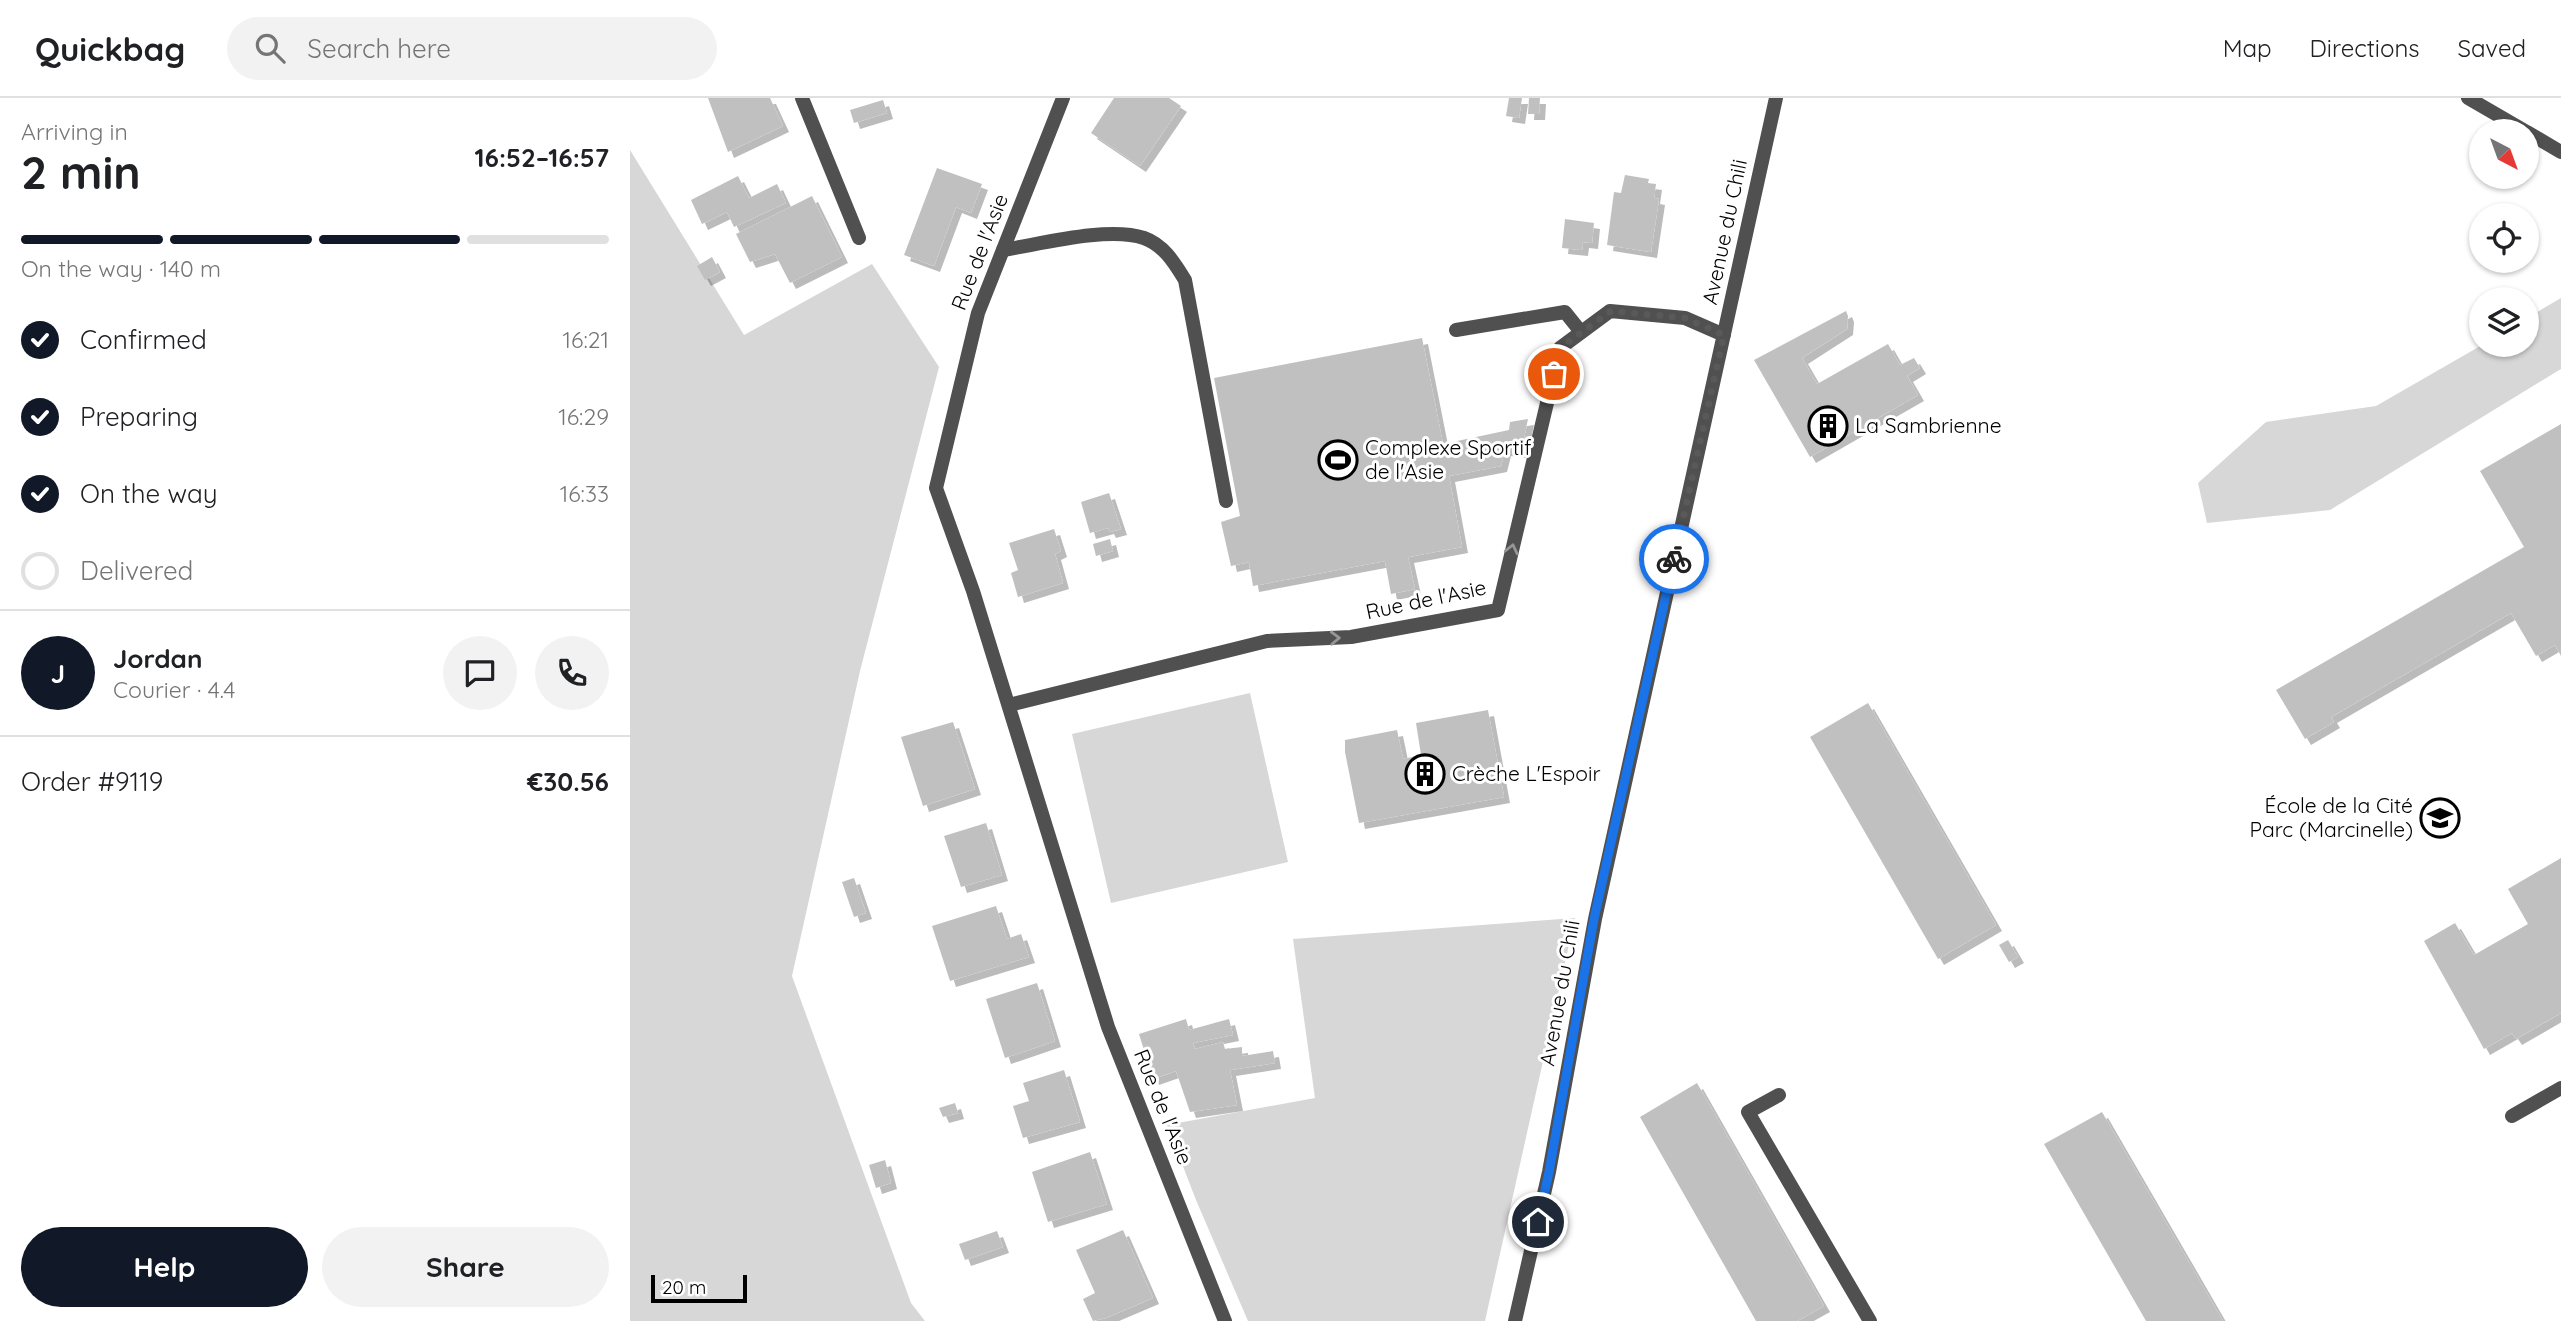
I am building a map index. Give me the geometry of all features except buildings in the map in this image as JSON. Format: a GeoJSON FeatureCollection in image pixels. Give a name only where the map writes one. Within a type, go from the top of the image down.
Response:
{"type":"FeatureCollection","features":[{"type":"Feature","properties":{"kind":"street"},"geometry":{"type":"LineString","coordinates":[[802,98],[859,238]]}},
{"type":"Feature","properties":{"kind":"street","name":"Rue de l'Asie"},"geometry":{"type":"LineString","coordinates":[[1063,98],[978,313],[936,488],[973,590],[1108,1027],[1226,1321]]}},
{"type":"Feature","properties":{"kind":"street","name":"Avenue du Chili"},"geometry":{"type":"LineString","coordinates":[[1515,1321],[1549,1172],[1594,919],[1776,98]]}},
{"type":"Feature","properties":{"kind":"street"},"geometry":{"type":"LineString","coordinates":[[2468,98],[2504,119]]}},
{"type":"Feature","properties":{"kind":"street"},"geometry":{"type":"LineString","coordinates":[[2539,139],[2561,152]]}},
{"type":"Feature","properties":{"kind":"street"},"geometry":{"type":"LineString","coordinates":[[1003,250],[1111,233],[1145,238],[1170,255],[1185,280],[1226,501]]}},
{"type":"Feature","properties":{"kind":"street","name":"Rue de l'Asie"},"geometry":{"type":"LineString","coordinates":[[1009,705],[1267,640],[1351,637],[1498,610],[1560,348],[1611,311],[1685,318],[1724,335]]}},
{"type":"Feature","properties":{"kind":"street"},"geometry":{"type":"LineString","coordinates":[[1456,330],[1565,312],[1581,332]]}},
{"type":"Feature","properties":{"kind":"street"},"geometry":{"type":"LineString","coordinates":[[2512,1116],[2561,1088]]}},
{"type":"Feature","properties":{"kind":"street"},"geometry":{"type":"LineString","coordinates":[[1779,1095],[1748,1112],[1870,1321]]}},
{"type":"Feature","properties":{"kind":"shaded area"},"geometry":{"type":"Polygon","coordinates":[[[630,150],[744,335],[872,264],[939,367],[860,671],[792,976],[911,1303],[925,1321],[630,1321],[630,150]]]}},
{"type":"Feature","properties":{"kind":"shaded area"},"geometry":{"type":"Polygon","coordinates":[[[2561,298],[2561,369],[2330,510],[2207,523],[2198,483],[2266,422],[2376,406],[2469,352],[2469,357],[2539,357],[2539,311],[2561,298]]]}},
{"type":"Feature","properties":{"kind":"shaded area"},"geometry":{"type":"Polygon","coordinates":[[[1250,693],[1288,862],[1111,903],[1072,734],[1250,693]]]}},
{"type":"Feature","properties":{"kind":"shaded area"},"geometry":{"type":"Polygon","coordinates":[[[1575,918],[1485,1321],[1248,1321],[1167,1125],[1315,1098],[1293,939],[1575,918]]]}},
{"type":"Feature","properties":{"kind":"way so far"},"geometry":{"type":"LineString","coordinates":[[1554,374],[1560,348],[1611,311],[1685,318],[1724,335],[1674,559]]}},
{"type":"Feature","properties":{"kind":"place","name":"La Sambrienne"},"geometry":{"type":"Point","coordinates":[1828,426]}},
{"type":"Feature","properties":{"kind":"place","name":"Complexe Sportif de l'Asie"},"geometry":{"type":"Point","coordinates":[1338,460]}},
{"type":"Feature","properties":{"kind":"place","name":"Crèche L'Espoir"},"geometry":{"type":"Point","coordinates":[1425,774]}},
{"type":"Feature","properties":{"kind":"place","name":"École de la Cité Parc (Marcinelle)"},"geometry":{"type":"Point","coordinates":[2440,818]}},
{"type":"Feature","properties":{"kind":"route"},"geometry":{"type":"LineString","coordinates":[[1538,1222],[1594,919],[1674,559]]}}]}
